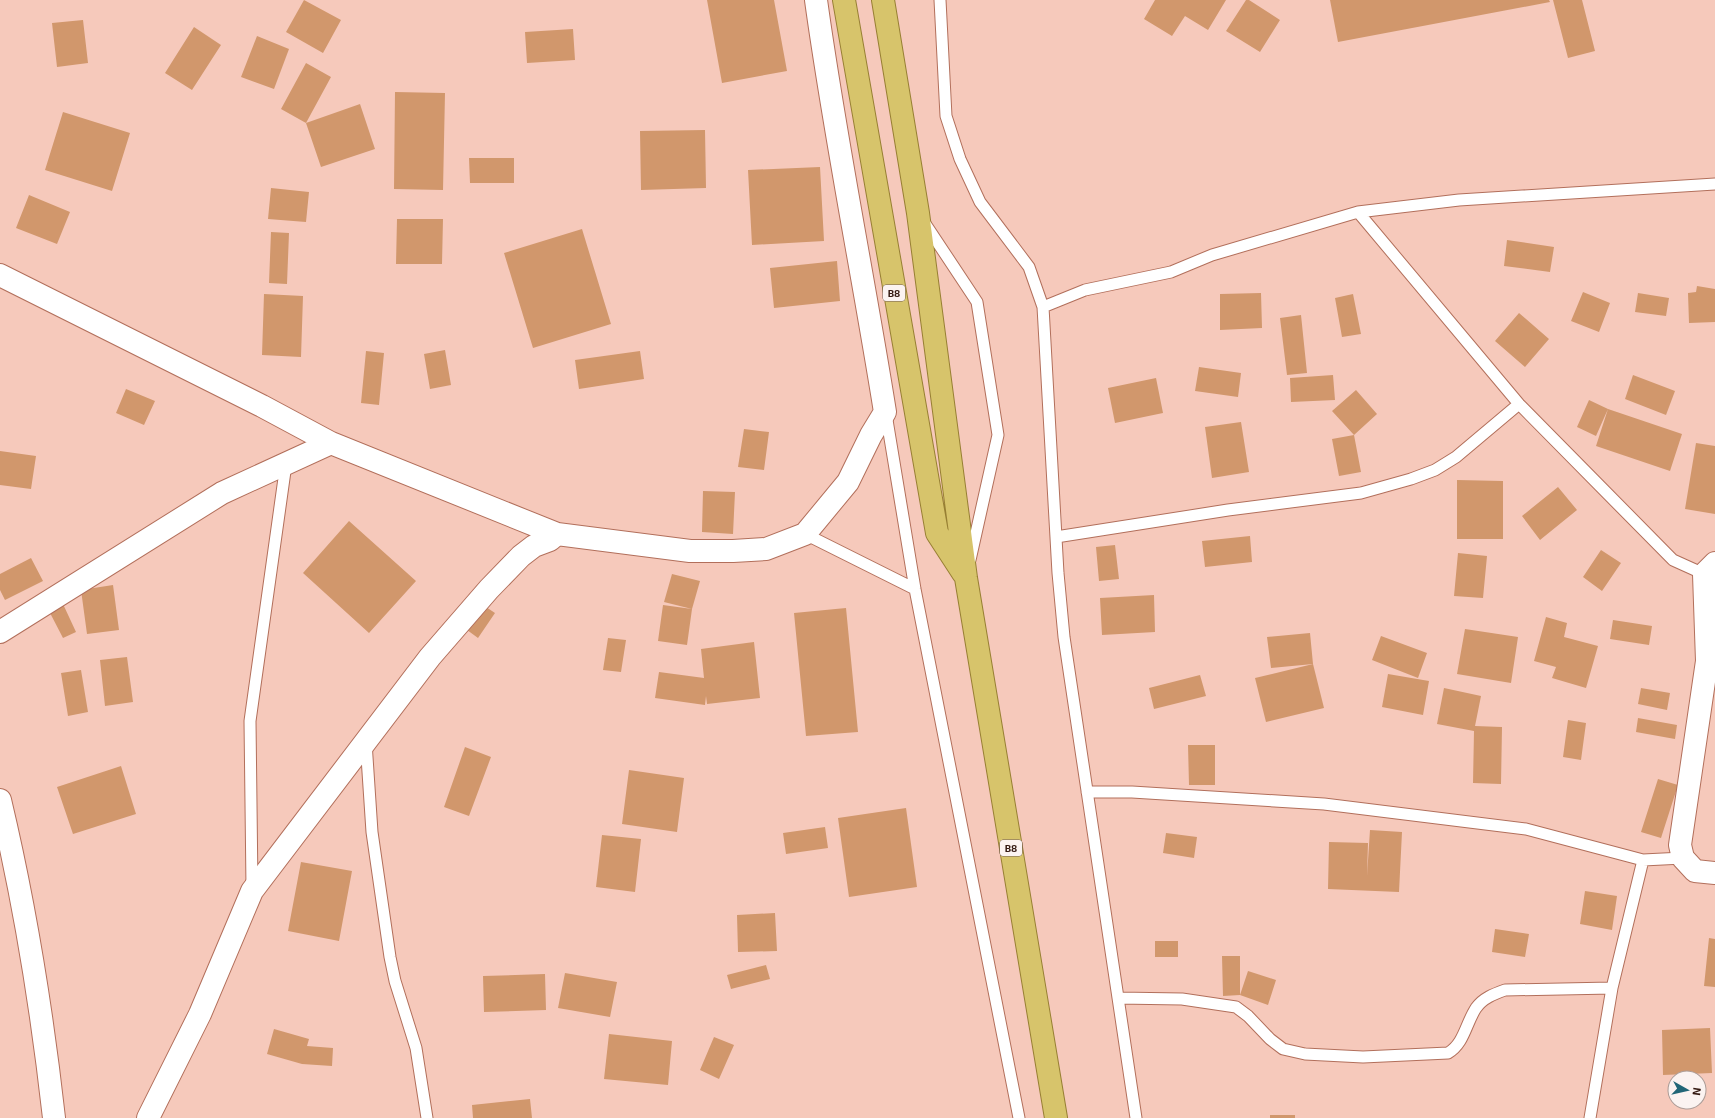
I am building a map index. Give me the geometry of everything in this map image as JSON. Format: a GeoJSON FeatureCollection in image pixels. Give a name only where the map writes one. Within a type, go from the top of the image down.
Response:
{"type":"FeatureCollection","features":[{"type":"Feature","properties":{"kind":"highway","name":"B8"},"geometry":{"type":"LineString","coordinates":[[844,0],[937,533],[966,578]]}},
{"type":"Feature","properties":{"kind":"highway","name":"B8"},"geometry":{"type":"LineString","coordinates":[[883,0],[918,213],[966,578],[1056,1118]]}},
{"type":"Feature","properties":{"kind":"street"},"geometry":{"type":"LineString","coordinates":[[0,274],[262,406],[331,443],[558,534],[698,551],[766,549],[805,534],[848,482],[871,435],[885,412],[863,275],[827,81],[816,0]]}},
{"type":"Feature","properties":{"kind":"street"},"geometry":{"type":"LineString","coordinates":[[0,632],[222,493],[331,443]]}},
{"type":"Feature","properties":{"kind":"street"},"geometry":{"type":"LineString","coordinates":[[148,1118],[200,1014],[252,891],[430,657],[489,589],[521,556],[534,546],[550,540],[558,534]]}},
{"type":"Feature","properties":{"kind":"street"},"geometry":{"type":"LineString","coordinates":[[1709,569],[1708,661],[1680,845],[1683,858],[1695,871],[1715,873]]}},
{"type":"Feature","properties":{"kind":"street"},"geometry":{"type":"LineString","coordinates":[[0,800],[22,903],[41,1013],[54,1118]]}},
{"type":"Feature","properties":{"kind":"lane"},"geometry":{"type":"LineString","coordinates":[[940,0],[946,116],[960,159],[980,202],[1029,267],[1044,307],[1058,573],[1064,637],[1136,1118]]}},
{"type":"Feature","properties":{"kind":"lane"},"geometry":{"type":"LineString","coordinates":[[1044,307],[1085,290],[1171,272],[1212,255],[1358,212],[1459,200],[1715,184]]}},
{"type":"Feature","properties":{"kind":"lane"},"geometry":{"type":"LineString","coordinates":[[1358,212],[1519,404],[1673,560],[1709,569]]}},
{"type":"Feature","properties":{"kind":"lane"},"geometry":{"type":"LineString","coordinates":[[918,213],[977,302],[998,435],[966,578]]}},
{"type":"Feature","properties":{"kind":"lane"},"geometry":{"type":"LineString","coordinates":[[1056,537],[1228,510],[1361,493],[1412,479],[1435,470],[1456,457],[1519,404]]}},
{"type":"Feature","properties":{"kind":"lane"},"geometry":{"type":"LineString","coordinates":[[885,412],[915,589],[1019,1118]]}},
{"type":"Feature","properties":{"kind":"lane"},"geometry":{"type":"LineString","coordinates":[[252,891],[250,721],[286,464]]}},
{"type":"Feature","properties":{"kind":"lane"},"geometry":{"type":"LineString","coordinates":[[805,534],[915,589]]}},
{"type":"Feature","properties":{"kind":"lane"},"geometry":{"type":"LineString","coordinates":[[366,740],[372,832],[390,957],[395,981],[416,1048],[427,1118]]}},
{"type":"Feature","properties":{"kind":"lane"},"geometry":{"type":"LineString","coordinates":[[1087,792],[1132,792],[1324,804],[1526,829],[1643,860],[1683,858]]}},
{"type":"Feature","properties":{"kind":"lane"},"geometry":{"type":"LineString","coordinates":[[1590,1118],[1612,988],[1643,860]]}},
{"type":"Feature","properties":{"kind":"lane"},"geometry":{"type":"LineString","coordinates":[[1118,998],[1182,999],[1236,1007],[1248,1016],[1270,1039],[1283,1049],[1305,1054],[1363,1057],[1448,1053],[1459,1043],[1476,1007],[1490,995],[1505,990],[1612,988]]}},
{"type":"Feature","properties":{"kind":"building"},"geometry":{"type":"Polygon","coordinates":[[[304,0],[341,20],[323,53],[286,32],[304,0]]]}},
{"type":"Feature","properties":{"kind":"building"},"geometry":{"type":"Polygon","coordinates":[[[707,0],[774,0],[787,71],[722,83],[707,0]]]}},
{"type":"Feature","properties":{"kind":"building"},"geometry":{"type":"Polygon","coordinates":[[[1155,0],[1226,0],[1208,30],[1185,16],[1172,36],[1144,19],[1155,0]]]}},
{"type":"Feature","properties":{"kind":"building"},"geometry":{"type":"Polygon","coordinates":[[[1246,0],[1249,0],[1280,20],[1260,52],[1226,31],[1246,0]]]}},
{"type":"Feature","properties":{"kind":"building"},"geometry":{"type":"Polygon","coordinates":[[[1330,0],[1549,0],[1550,2],[1338,42],[1330,0]]]}},
{"type":"Feature","properties":{"kind":"building"},"geometry":{"type":"Polygon","coordinates":[[[1553,0],[1582,0],[1595,51],[1568,58],[1553,0]]]}},
{"type":"Feature","properties":{"kind":"building"},"geometry":{"type":"Polygon","coordinates":[[[83,20],[88,63],[57,67],[52,23],[83,20]]]}},
{"type":"Feature","properties":{"kind":"building"},"geometry":{"type":"Polygon","coordinates":[[[194,27],[221,45],[192,90],[165,73],[194,27]]]}},
{"type":"Feature","properties":{"kind":"building"},"geometry":{"type":"Polygon","coordinates":[[[573,29],[575,60],[527,63],[525,32],[573,29]]]}},
{"type":"Feature","properties":{"kind":"building"},"geometry":{"type":"Polygon","coordinates":[[[257,36],[289,49],[274,89],[241,77],[257,36]]]}},
{"type":"Feature","properties":{"kind":"building"},"geometry":{"type":"Polygon","coordinates":[[[306,63],[331,77],[306,123],[281,109],[306,63]]]}},
{"type":"Feature","properties":{"kind":"building"},"geometry":{"type":"Polygon","coordinates":[[[395,92],[445,93],[443,190],[394,189],[395,92]]]}},
{"type":"Feature","properties":{"kind":"building"},"geometry":{"type":"Polygon","coordinates":[[[360,104],[375,149],[321,167],[306,123],[360,104]]]}},
{"type":"Feature","properties":{"kind":"building"},"geometry":{"type":"Polygon","coordinates":[[[63,112],[130,133],[112,191],[45,170],[63,112]]]}},
{"type":"Feature","properties":{"kind":"building"},"geometry":{"type":"Polygon","coordinates":[[[705,130],[706,188],[641,190],[640,131],[705,130]]]}},
{"type":"Feature","properties":{"kind":"building"},"geometry":{"type":"Polygon","coordinates":[[[469,158],[514,158],[514,183],[470,183],[469,158]]]}},
{"type":"Feature","properties":{"kind":"building"},"geometry":{"type":"Polygon","coordinates":[[[820,167],[824,241],[752,245],[748,170],[820,167]]]}},
{"type":"Feature","properties":{"kind":"building"},"geometry":{"type":"Polygon","coordinates":[[[271,188],[309,192],[306,222],[268,219],[271,188]]]}},
{"type":"Feature","properties":{"kind":"building"},"geometry":{"type":"Polygon","coordinates":[[[29,195],[70,212],[57,244],[16,228],[29,195]]]}},
{"type":"Feature","properties":{"kind":"building"},"geometry":{"type":"Polygon","coordinates":[[[397,219],[443,219],[442,264],[396,264],[397,219]]]}},
{"type":"Feature","properties":{"kind":"building"},"geometry":{"type":"Polygon","coordinates":[[[582,229],[611,324],[533,348],[504,253],[582,229]]]}},
{"type":"Feature","properties":{"kind":"building"},"geometry":{"type":"Polygon","coordinates":[[[271,232],[289,233],[287,284],[269,283],[271,232]]]}},
{"type":"Feature","properties":{"kind":"building"},"geometry":{"type":"Polygon","coordinates":[[[1507,240],[1554,247],[1550,272],[1504,266],[1507,240]]]}},
{"type":"Feature","properties":{"kind":"building"},"geometry":{"type":"Polygon","coordinates":[[[837,261],[840,301],[774,308],[770,268],[837,261]]]}},
{"type":"Feature","properties":{"kind":"building"},"geometry":{"type":"Polygon","coordinates":[[[1697,286],[1715,289],[1715,322],[1689,323],[1688,293],[1696,292],[1697,286]]]}},
{"type":"Feature","properties":{"kind":"building"},"geometry":{"type":"Polygon","coordinates":[[[1583,292],[1610,303],[1599,332],[1571,321],[1583,292]]]}},
{"type":"Feature","properties":{"kind":"building"},"geometry":{"type":"Polygon","coordinates":[[[1261,293],[1262,328],[1220,330],[1220,294],[1261,293]]]}},
{"type":"Feature","properties":{"kind":"building"},"geometry":{"type":"Polygon","coordinates":[[[1638,293],[1669,298],[1666,316],[1635,312],[1638,293]]]}},
{"type":"Feature","properties":{"kind":"building"},"geometry":{"type":"Polygon","coordinates":[[[264,294],[303,296],[301,357],[262,355],[264,294]]]}},
{"type":"Feature","properties":{"kind":"building"},"geometry":{"type":"Polygon","coordinates":[[[1353,294],[1361,334],[1342,337],[1335,298],[1353,294]]]}},
{"type":"Feature","properties":{"kind":"building"},"geometry":{"type":"Polygon","coordinates":[[[1519,313],[1549,339],[1525,367],[1495,341],[1519,313]]]}},
{"type":"Feature","properties":{"kind":"building"},"geometry":{"type":"Polygon","coordinates":[[[1301,315],[1307,373],[1287,375],[1280,318],[1301,315]]]}},
{"type":"Feature","properties":{"kind":"building"},"geometry":{"type":"Polygon","coordinates":[[[445,350],[451,385],[430,389],[424,354],[445,350]]]}},
{"type":"Feature","properties":{"kind":"building"},"geometry":{"type":"Polygon","coordinates":[[[366,351],[384,353],[379,405],[361,403],[366,351]]]}},
{"type":"Feature","properties":{"kind":"building"},"geometry":{"type":"Polygon","coordinates":[[[640,351],[644,379],[579,389],[575,360],[640,351]]]}},
{"type":"Feature","properties":{"kind":"building"},"geometry":{"type":"Polygon","coordinates":[[[1199,367],[1241,373],[1238,397],[1195,391],[1199,367]]]}},
{"type":"Feature","properties":{"kind":"building"},"geometry":{"type":"Polygon","coordinates":[[[1333,375],[1335,400],[1291,402],[1290,378],[1333,375]]]}},
{"type":"Feature","properties":{"kind":"building"},"geometry":{"type":"Polygon","coordinates":[[[1633,375],[1675,391],[1666,415],[1625,399],[1633,375]]]}},
{"type":"Feature","properties":{"kind":"building"},"geometry":{"type":"Polygon","coordinates":[[[1156,378],[1163,413],[1115,423],[1108,388],[1156,378]]]}},
{"type":"Feature","properties":{"kind":"building"},"geometry":{"type":"Polygon","coordinates":[[[126,389],[155,401],[144,425],[116,413],[126,389]]]}},
{"type":"Feature","properties":{"kind":"building"},"geometry":{"type":"Polygon","coordinates":[[[1356,390],[1377,414],[1354,435],[1332,411],[1356,390]]]}},
{"type":"Feature","properties":{"kind":"building"},"geometry":{"type":"Polygon","coordinates":[[[1589,400],[1608,409],[1596,436],[1577,427],[1589,400]]]}},
{"type":"Feature","properties":{"kind":"building"},"geometry":{"type":"Polygon","coordinates":[[[1608,409],[1682,434],[1670,471],[1596,446],[1608,409]]]}},
{"type":"Feature","properties":{"kind":"building"},"geometry":{"type":"Polygon","coordinates":[[[1241,422],[1249,472],[1212,478],[1205,427],[1241,422]]]}},
{"type":"Feature","properties":{"kind":"building"},"geometry":{"type":"Polygon","coordinates":[[[744,429],[769,432],[764,470],[738,467],[744,429]]]}},
{"type":"Feature","properties":{"kind":"building"},"geometry":{"type":"Polygon","coordinates":[[[1354,435],[1361,472],[1339,476],[1332,439],[1354,435]]]}},
{"type":"Feature","properties":{"kind":"building"},"geometry":{"type":"Polygon","coordinates":[[[1696,443],[1715,446],[1715,514],[1685,509],[1696,443]]]}},
{"type":"Feature","properties":{"kind":"building"},"geometry":{"type":"Polygon","coordinates":[[[0,451],[36,456],[31,489],[0,485],[0,451]]]}},
{"type":"Feature","properties":{"kind":"building"},"geometry":{"type":"Polygon","coordinates":[[[1457,480],[1503,481],[1503,539],[1457,539],[1457,480]]]}},
{"type":"Feature","properties":{"kind":"building"},"geometry":{"type":"Polygon","coordinates":[[[1558,487],[1577,510],[1540,540],[1522,516],[1558,487]]]}},
{"type":"Feature","properties":{"kind":"building"},"geometry":{"type":"Polygon","coordinates":[[[703,491],[735,492],[733,534],[702,532],[703,491]]]}},
{"type":"Feature","properties":{"kind":"building"},"geometry":{"type":"Polygon","coordinates":[[[349,521],[416,581],[369,633],[303,573],[349,521]]]}},
{"type":"Feature","properties":{"kind":"building"},"geometry":{"type":"Polygon","coordinates":[[[1250,536],[1252,562],[1205,567],[1202,541],[1250,536]]]}},
{"type":"Feature","properties":{"kind":"building"},"geometry":{"type":"Polygon","coordinates":[[[1115,545],[1119,579],[1099,581],[1096,547],[1115,545]]]}},
{"type":"Feature","properties":{"kind":"building"},"geometry":{"type":"Polygon","coordinates":[[[1601,550],[1621,563],[1602,591],[1583,577],[1601,550]]]}},
{"type":"Feature","properties":{"kind":"building"},"geometry":{"type":"Polygon","coordinates":[[[1458,553],[1487,556],[1483,598],[1454,596],[1458,553]]]}},
{"type":"Feature","properties":{"kind":"building"},"geometry":{"type":"Polygon","coordinates":[[[31,558],[43,581],[5,600],[0,590],[0,574],[31,558]]]}},
{"type":"Feature","properties":{"kind":"building"},"geometry":{"type":"Polygon","coordinates":[[[672,574],[700,581],[692,609],[664,602],[672,574]]]}},
{"type":"Feature","properties":{"kind":"building"},"geometry":{"type":"Polygon","coordinates":[[[113,585],[119,630],[87,634],[81,590],[113,585]]]}},
{"type":"Feature","properties":{"kind":"building"},"geometry":{"type":"Polygon","coordinates":[[[1154,595],[1155,632],[1102,635],[1100,598],[1154,595]]]}},
{"type":"Feature","properties":{"kind":"building"},"geometry":{"type":"Polygon","coordinates":[[[480,603],[495,613],[478,638],[463,627],[480,603]]]}},
{"type":"Feature","properties":{"kind":"building"},"geometry":{"type":"Polygon","coordinates":[[[63,604],[76,632],[63,638],[49,611],[63,604]]]}},
{"type":"Feature","properties":{"kind":"building"},"geometry":{"type":"Polygon","coordinates":[[[663,605],[692,609],[687,645],[658,641],[663,605]]]}},
{"type":"Feature","properties":{"kind":"building"},"geometry":{"type":"Polygon","coordinates":[[[846,608],[858,732],[806,736],[794,613],[846,608]]]}},
{"type":"Feature","properties":{"kind":"building"},"geometry":{"type":"Polygon","coordinates":[[[1546,617],[1567,623],[1564,637],[1598,646],[1586,688],[1552,678],[1556,667],[1534,661],[1546,617]]]}},
{"type":"Feature","properties":{"kind":"building"},"geometry":{"type":"Polygon","coordinates":[[[1613,620],[1652,626],[1649,645],[1610,639],[1613,620]]]}},
{"type":"Feature","properties":{"kind":"building"},"geometry":{"type":"Polygon","coordinates":[[[1465,629],[1518,637],[1511,683],[1457,674],[1465,629]]]}},
{"type":"Feature","properties":{"kind":"building"},"geometry":{"type":"Polygon","coordinates":[[[1310,633],[1313,664],[1271,668],[1267,637],[1310,633]]]}},
{"type":"Feature","properties":{"kind":"building"},"geometry":{"type":"Polygon","coordinates":[[[1381,636],[1427,653],[1418,678],[1372,660],[1381,636]]]}},
{"type":"Feature","properties":{"kind":"building"},"geometry":{"type":"Polygon","coordinates":[[[608,638],[626,640],[621,672],[603,670],[608,638]]]}},
{"type":"Feature","properties":{"kind":"building"},"geometry":{"type":"Polygon","coordinates":[[[754,642],[760,698],[707,704],[706,696],[705,705],[655,698],[659,672],[704,678],[701,649],[754,642]]]}},
{"type":"Feature","properties":{"kind":"building"},"geometry":{"type":"Polygon","coordinates":[[[127,657],[133,702],[105,706],[100,660],[127,657]]]}},
{"type":"Feature","properties":{"kind":"building"},"geometry":{"type":"Polygon","coordinates":[[[1313,664],[1324,708],[1266,722],[1255,678],[1313,664]]]}},
{"type":"Feature","properties":{"kind":"building"},"geometry":{"type":"Polygon","coordinates":[[[81,670],[88,712],[68,716],[61,673],[81,670]]]}},
{"type":"Feature","properties":{"kind":"building"},"geometry":{"type":"Polygon","coordinates":[[[1388,674],[1429,681],[1423,715],[1382,707],[1388,674]]]}},
{"type":"Feature","properties":{"kind":"building"},"geometry":{"type":"Polygon","coordinates":[[[1200,675],[1206,696],[1154,709],[1149,688],[1200,675]]]}},
{"type":"Feature","properties":{"kind":"building"},"geometry":{"type":"Polygon","coordinates":[[[1444,688],[1481,696],[1475,726],[1502,727],[1501,784],[1473,783],[1474,731],[1437,724],[1444,688]]]}},
{"type":"Feature","properties":{"kind":"building"},"geometry":{"type":"Polygon","coordinates":[[[1641,688],[1670,693],[1667,710],[1638,704],[1641,688]]]}},
{"type":"Feature","properties":{"kind":"building"},"geometry":{"type":"Polygon","coordinates":[[[1638,718],[1677,725],[1675,739],[1636,732],[1638,718]]]}},
{"type":"Feature","properties":{"kind":"building"},"geometry":{"type":"Polygon","coordinates":[[[1568,720],[1586,723],[1581,760],[1563,757],[1568,720]]]}},
{"type":"Feature","properties":{"kind":"building"},"geometry":{"type":"Polygon","coordinates":[[[1188,745],[1215,745],[1215,785],[1189,785],[1188,745]]]}},
{"type":"Feature","properties":{"kind":"building"},"geometry":{"type":"Polygon","coordinates":[[[465,747],[491,757],[469,816],[444,807],[465,747]]]}},
{"type":"Feature","properties":{"kind":"building"},"geometry":{"type":"Polygon","coordinates":[[[121,766],[136,814],[73,834],[57,787],[121,766]]]}},
{"type":"Feature","properties":{"kind":"building"},"geometry":{"type":"Polygon","coordinates":[[[629,770],[684,778],[677,832],[622,824],[629,770]]]}},
{"type":"Feature","properties":{"kind":"building"},"geometry":{"type":"Polygon","coordinates":[[[1658,779],[1678,785],[1661,838],[1641,832],[1658,779]]]}},
{"type":"Feature","properties":{"kind":"building"},"geometry":{"type":"Polygon","coordinates":[[[906,808],[917,887],[849,897],[838,818],[906,808]]]}},
{"type":"Feature","properties":{"kind":"building"},"geometry":{"type":"Polygon","coordinates":[[[825,827],[828,848],[786,854],[783,833],[825,827]]]}},
{"type":"Feature","properties":{"kind":"building"},"geometry":{"type":"Polygon","coordinates":[[[1370,830],[1402,832],[1399,892],[1328,889],[1329,842],[1368,843],[1367,876],[1370,830]]]}},
{"type":"Feature","properties":{"kind":"building"},"geometry":{"type":"Polygon","coordinates":[[[1166,833],[1197,837],[1194,858],[1163,853],[1166,833]]]}},
{"type":"Feature","properties":{"kind":"building"},"geometry":{"type":"Polygon","coordinates":[[[602,835],[641,839],[635,892],[596,887],[602,835]]]}},
{"type":"Feature","properties":{"kind":"building"},"geometry":{"type":"Polygon","coordinates":[[[301,862],[352,871],[339,941],[288,931],[301,862]]]}},
{"type":"Feature","properties":{"kind":"building"},"geometry":{"type":"Polygon","coordinates":[[[1585,891],[1617,896],[1612,930],[1580,924],[1585,891]]]}},
{"type":"Feature","properties":{"kind":"building"},"geometry":{"type":"Polygon","coordinates":[[[775,913],[777,951],[738,952],[737,915],[775,913]]]}},
{"type":"Feature","properties":{"kind":"building"},"geometry":{"type":"Polygon","coordinates":[[[1495,929],[1529,934],[1525,957],[1492,952],[1495,929]]]}},
{"type":"Feature","properties":{"kind":"building"},"geometry":{"type":"Polygon","coordinates":[[[1709,938],[1715,939],[1715,987],[1704,986],[1709,938]]]}},
{"type":"Feature","properties":{"kind":"building"},"geometry":{"type":"Polygon","coordinates":[[[1155,941],[1178,941],[1178,957],[1155,957],[1155,941]]]}},
{"type":"Feature","properties":{"kind":"building"},"geometry":{"type":"Polygon","coordinates":[[[1222,956],[1240,956],[1240,995],[1223,996],[1222,956]]]}},
{"type":"Feature","properties":{"kind":"building"},"geometry":{"type":"Polygon","coordinates":[[[766,965],[770,979],[731,989],[727,975],[766,965]]]}},
{"type":"Feature","properties":{"kind":"building"},"geometry":{"type":"Polygon","coordinates":[[[1248,971],[1276,980],[1268,1005],[1240,995],[1248,971]]]}},
{"type":"Feature","properties":{"kind":"building"},"geometry":{"type":"Polygon","coordinates":[[[565,973],[617,982],[610,1017],[558,1008],[565,973]]]}},
{"type":"Feature","properties":{"kind":"building"},"geometry":{"type":"Polygon","coordinates":[[[545,974],[546,1010],[484,1012],[483,976],[545,974]]]}},
{"type":"Feature","properties":{"kind":"building"},"geometry":{"type":"Polygon","coordinates":[[[1710,1028],[1712,1073],[1707,1073],[1707,1070],[1667,1070],[1667,1075],[1663,1075],[1662,1030],[1710,1028]]]}},
{"type":"Feature","properties":{"kind":"building"},"geometry":{"type":"Polygon","coordinates":[[[274,1029],[309,1039],[307,1046],[333,1048],[332,1066],[302,1064],[267,1054],[274,1029]]]}},
{"type":"Feature","properties":{"kind":"building"},"geometry":{"type":"Polygon","coordinates":[[[609,1034],[672,1041],[668,1085],[604,1079],[609,1034]]]}},
{"type":"Feature","properties":{"kind":"building"},"geometry":{"type":"Polygon","coordinates":[[[714,1037],[734,1045],[719,1079],[700,1070],[714,1037]]]}},
{"type":"Feature","properties":{"kind":"building"},"geometry":{"type":"Polygon","coordinates":[[[530,1099],[532,1118],[473,1118],[472,1105],[530,1099]]]}},
{"type":"Feature","properties":{"kind":"building"},"geometry":{"type":"Polygon","coordinates":[[[1270,1115],[1295,1115],[1295,1118],[1270,1118],[1270,1115]]]}}]}
